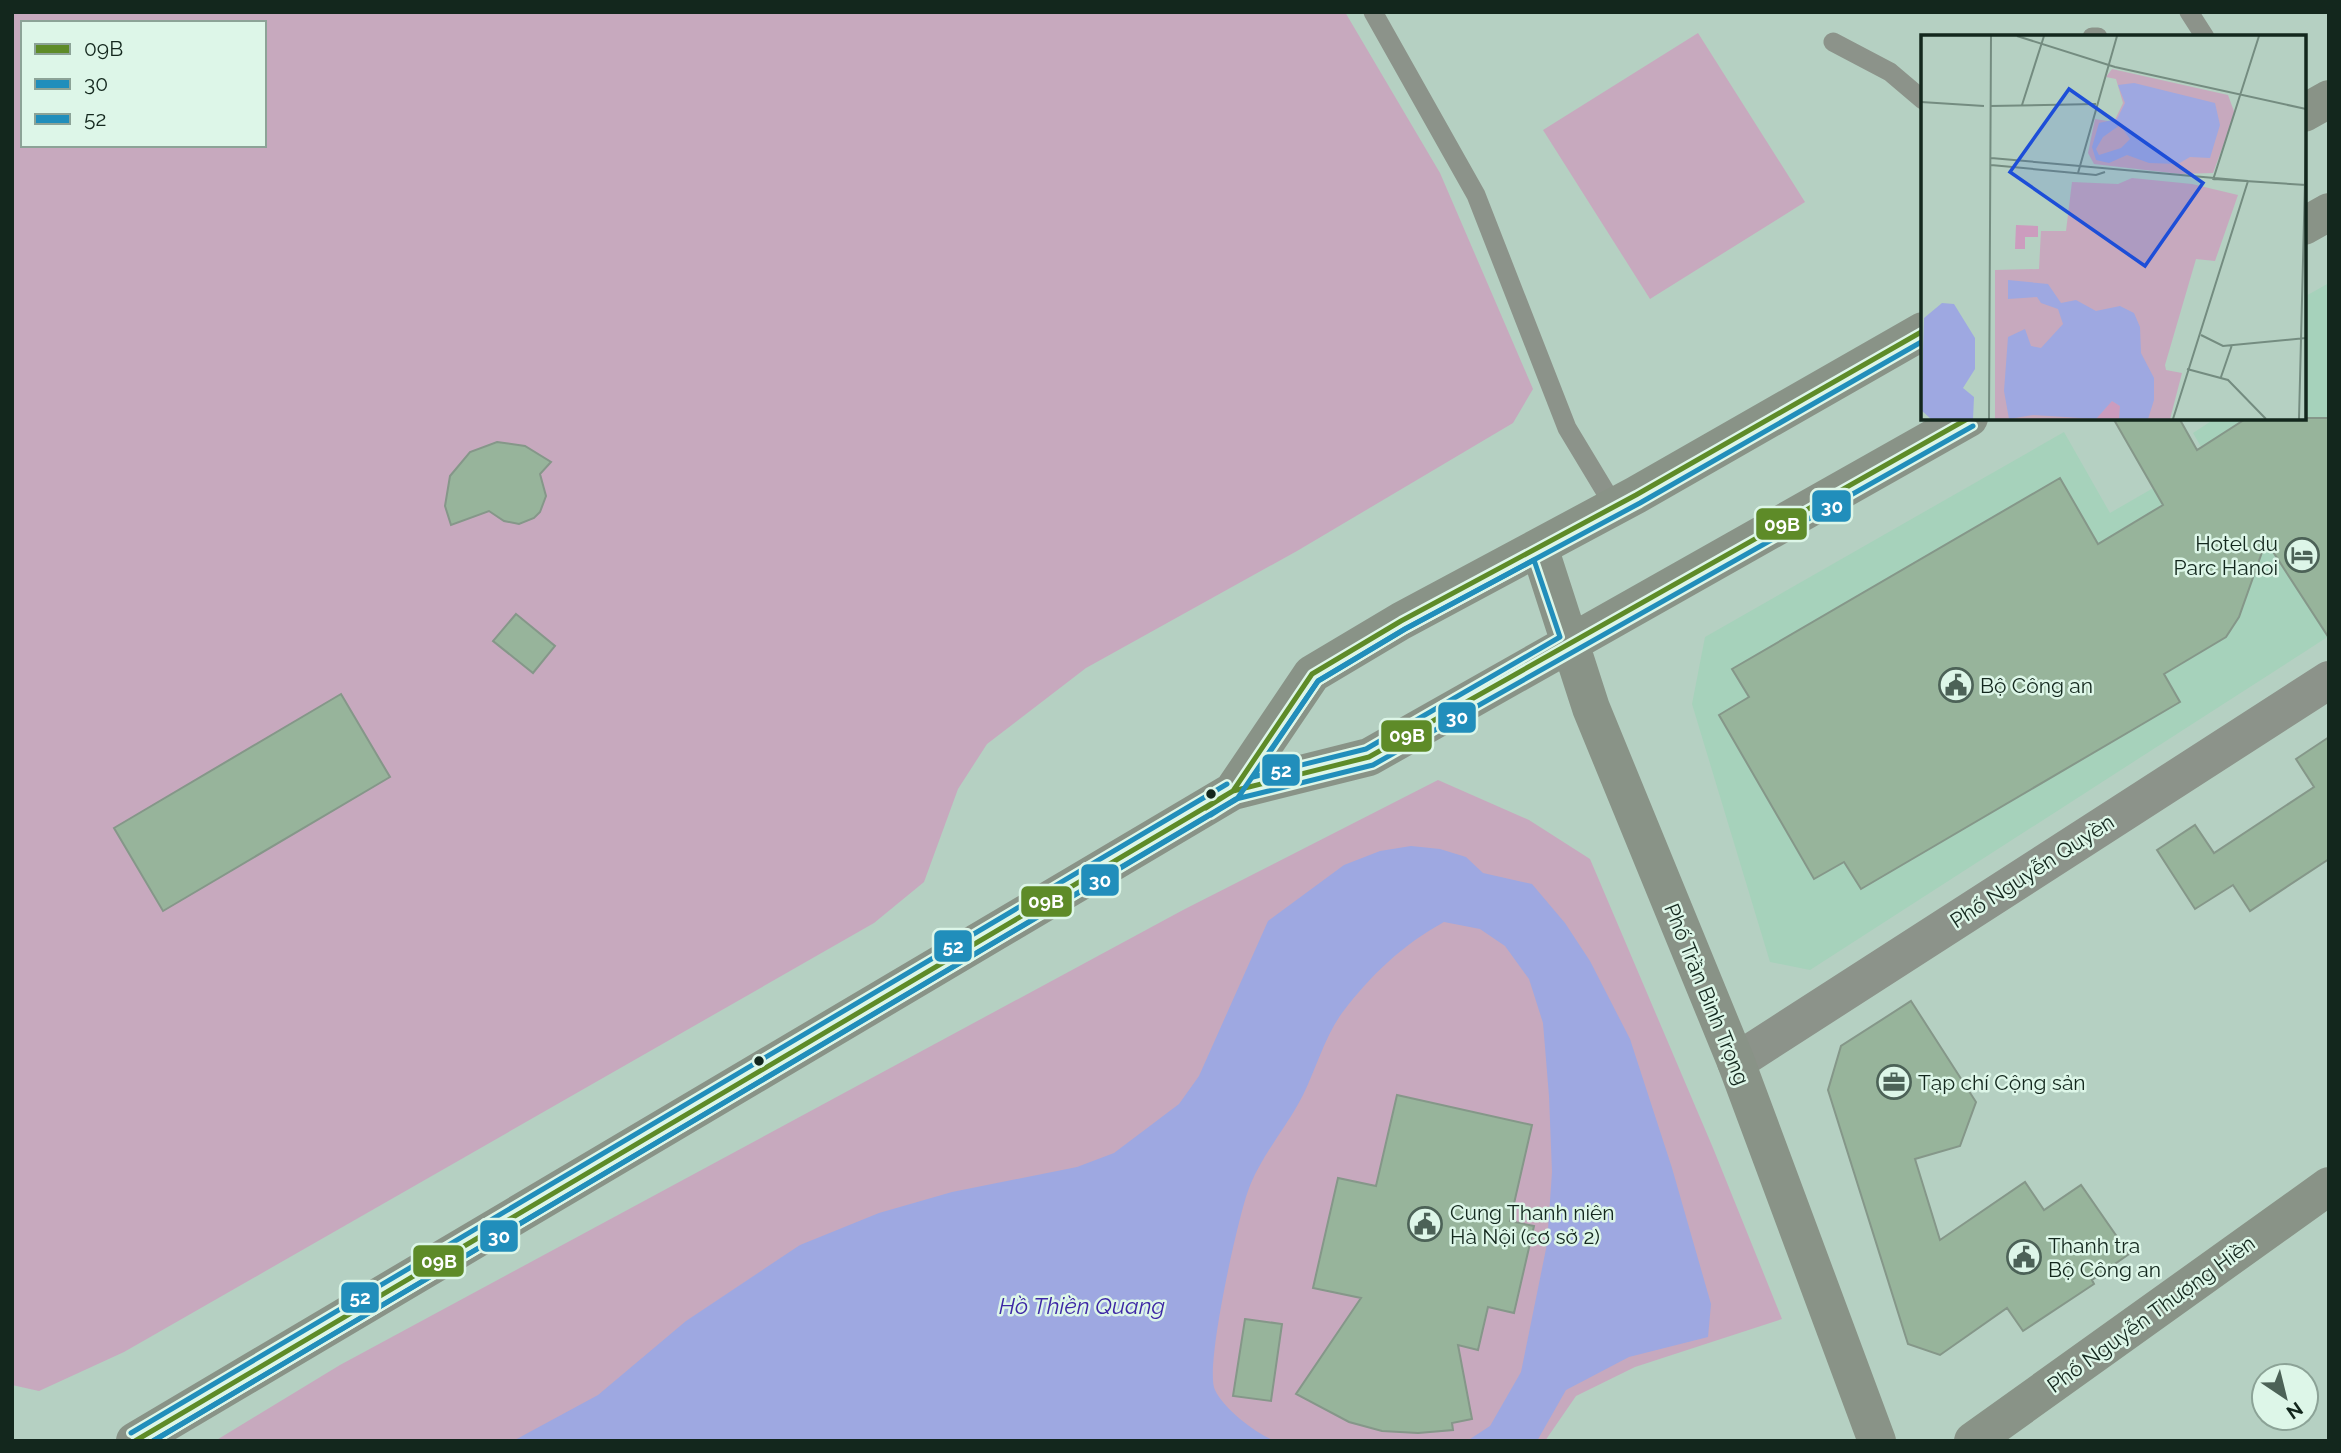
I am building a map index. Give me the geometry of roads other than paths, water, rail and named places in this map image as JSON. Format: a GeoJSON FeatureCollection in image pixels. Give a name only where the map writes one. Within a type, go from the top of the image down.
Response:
{"type":"FeatureCollection","features":[{"type":"Feature","properties":{"kind":"street"},"geometry":{"type":"LineString","coordinates":[[2306,112],[2329,99]]}},
{"type":"Feature","properties":{"kind":"street"},"geometry":{"type":"LineString","coordinates":[[2306,225],[2329,212]]}},
{"type":"Feature","properties":{"kind":"street"},"geometry":{"type":"LineString","coordinates":[[1233,791],[1312,674],[1401,621],[1614,506],[1921,332]]}},
{"type":"Feature","properties":{"kind":"street"},"geometry":{"type":"LineString","coordinates":[[135,1441],[1233,791],[1369,757],[1965,420]]}},
{"type":"Feature","properties":{"kind":"street","name":"Phố Trần Bình Trọng"},"geometry":{"type":"LineString","coordinates":[[1539,547],[1591,708],[1736,1062],[1877,1441]]}},
{"type":"Feature","properties":{"kind":"street","name":"Phố Nguyễn Quyền"},"geometry":{"type":"LineString","coordinates":[[1736,1062],[2329,680]]}},
{"type":"Feature","properties":{"kind":"street","name":"Phố Nguyễn Thượng Hiền"},"geometry":{"type":"LineString","coordinates":[[1973,1441],[2329,1186]]}},
{"type":"Feature","properties":{"kind":"lane"},"geometry":{"type":"LineString","coordinates":[[1373,12],[1476,195],[1567,428],[1614,506]]}},
{"type":"Feature","properties":{"kind":"lane"},"geometry":{"type":"LineString","coordinates":[[2189,12],[2204,35]]}},
{"type":"Feature","properties":{"kind":"lane"},"geometry":{"type":"LineString","coordinates":[[1833,41],[1890,72],[1921,98]]}},
{"type":"Feature","properties":{"kind":"water","name":"Hồ Thiền Quang"},"geometry":{"type":"Polygon","coordinates":[[[1411,846],[1440,849],[1466,857],[1483,873],[1532,884],[1565,923],[1590,961],[1630,1039],[1672,1168],[1711,1304],[1708,1337],[1629,1357],[1566,1390],[1537,1441],[1467,1441],[1490,1426],[1521,1372],[1547,1244],[1552,1172],[1549,1096],[1543,1023],[1529,979],[1505,946],[1480,929],[1444,922],[1388,962],[1342,1013],[1303,1095],[1259,1166],[1248,1191],[1224,1293],[1213,1377],[1215,1390],[1225,1405],[1250,1426],[1275,1441],[513,1441],[598,1395],[686,1321],[800,1245],[879,1213],[952,1192],[1077,1167],[1114,1153],[1179,1104],[1199,1076],[1268,921],[1344,865],[1380,851],[1411,846]]]}},
{"type":"Feature","properties":{"kind":"place","name":"Hotel du Parc Hanoi"},"geometry":{"type":"Point","coordinates":[2302,555]}},
{"type":"Feature","properties":{"kind":"place","name":"Bộ Công an"},"geometry":{"type":"Point","coordinates":[1956,685]}},
{"type":"Feature","properties":{"kind":"place","name":"Tạp chí Cộng sản"},"geometry":{"type":"Point","coordinates":[1894,1082]}},
{"type":"Feature","properties":{"kind":"place","name":"Cung Thanh niên Hà Nội (cơ sở 2)"},"geometry":{"type":"Point","coordinates":[1425,1224]}},
{"type":"Feature","properties":{"kind":"place","name":"Thanh tra Bộ Công an"},"geometry":{"type":"Point","coordinates":[2024,1257]}}]}
